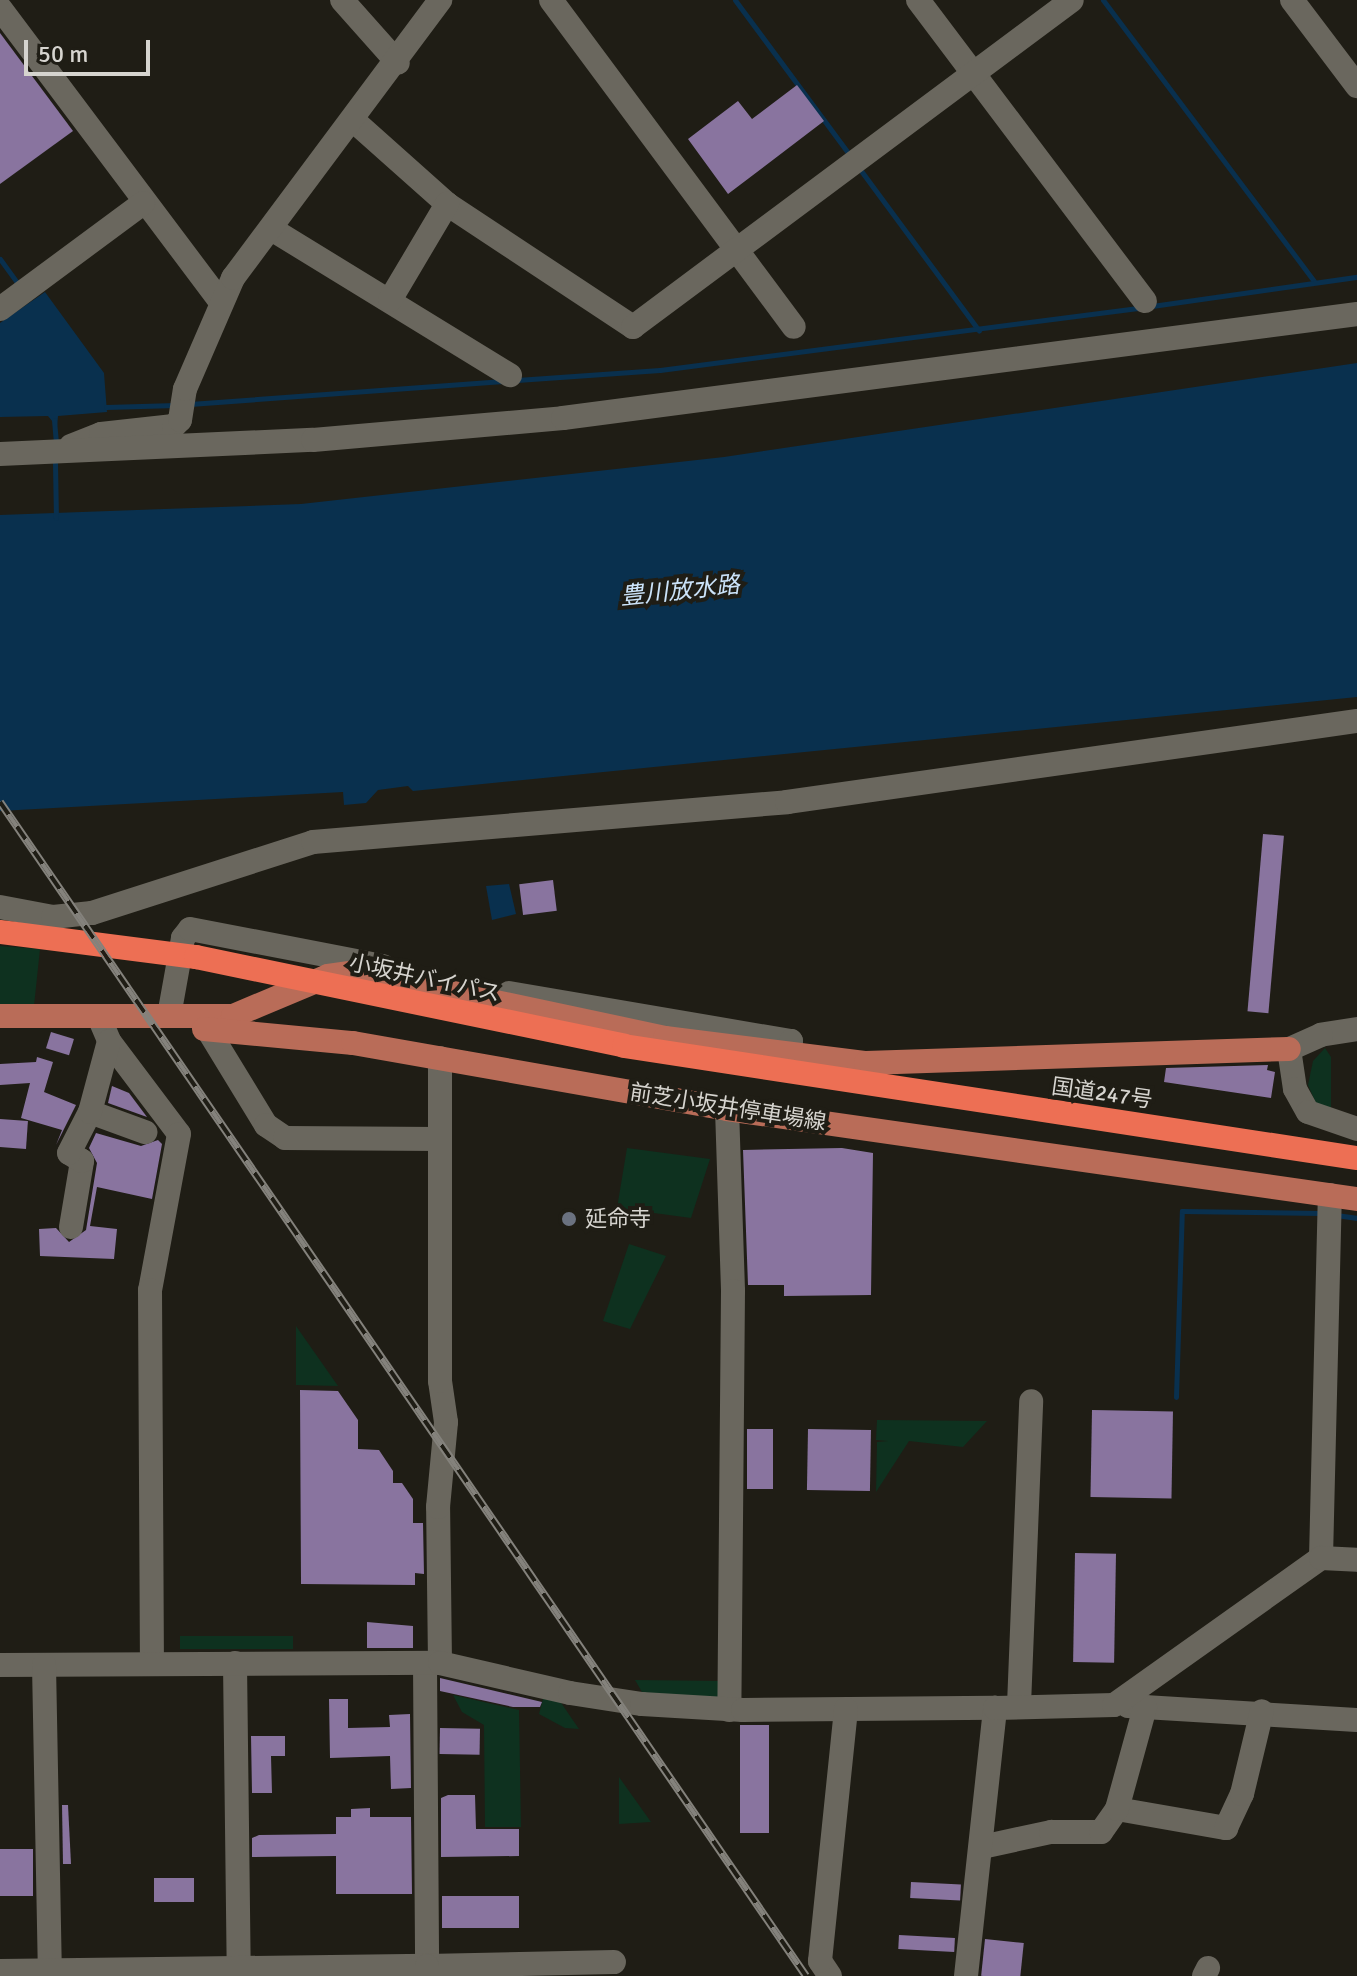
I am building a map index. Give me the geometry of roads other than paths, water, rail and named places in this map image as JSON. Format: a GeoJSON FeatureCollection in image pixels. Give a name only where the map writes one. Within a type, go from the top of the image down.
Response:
{"type":"FeatureCollection","features":[{"type":"Feature","properties":{"kind":"highway","name":"小坂井バイパス"},"geometry":{"type":"LineString","coordinates":[[0,932],[196,957],[624,1046],[839,1081]]}},
{"type":"Feature","properties":{"kind":"highway","name":"国道247号"},"geometry":{"type":"LineString","coordinates":[[839,1081],[1357,1158]]}},
{"type":"Feature","properties":{"kind":"main road","name":"前芝小坂井停車場線"},"geometry":{"type":"LineString","coordinates":[[0,1016],[233,1016],[258,1009],[328,976],[355,972],[665,1038],[866,1063],[1289,1049]]}},
{"type":"Feature","properties":{"kind":"main road","name":"前芝小坂井停車場線"},"geometry":{"type":"LineString","coordinates":[[99,1017],[353,1043],[727,1109],[1357,1199]]}},
{"type":"Feature","properties":{"kind":"street"},"geometry":{"type":"LineString","coordinates":[[342,0],[398,63]]}},
{"type":"Feature","properties":{"kind":"street"},"geometry":{"type":"LineString","coordinates":[[60,454],[101,434],[174,426],[233,278],[273,230],[398,63],[440,0]]}},
{"type":"Feature","properties":{"kind":"street"},"geometry":{"type":"LineString","coordinates":[[551,0],[794,327]]}},
{"type":"Feature","properties":{"kind":"street"},"geometry":{"type":"LineString","coordinates":[[918,0],[1145,301]]}},
{"type":"Feature","properties":{"kind":"street"},"geometry":{"type":"LineString","coordinates":[[354,121],[447,204],[633,327],[738,252],[1072,0]]}},
{"type":"Feature","properties":{"kind":"street"},"geometry":{"type":"LineString","coordinates":[[1292,0],[1357,86]]}},
{"type":"Feature","properties":{"kind":"street"},"geometry":{"type":"LineString","coordinates":[[0,8],[143,203],[221,302]]}},
{"type":"Feature","properties":{"kind":"street"},"geometry":{"type":"LineString","coordinates":[[0,309],[143,203]]}},
{"type":"Feature","properties":{"kind":"street"},"geometry":{"type":"LineString","coordinates":[[390,300],[447,204]]}},
{"type":"Feature","properties":{"kind":"street"},"geometry":{"type":"LineString","coordinates":[[273,230],[510,375]]}},
{"type":"Feature","properties":{"kind":"street"},"geometry":{"type":"LineString","coordinates":[[0,454],[60,454],[313,440],[563,418],[1357,314]]}},
{"type":"Feature","properties":{"kind":"street"},"geometry":{"type":"LineString","coordinates":[[0,907],[53,917],[92,913],[313,842],[787,802],[1357,721]]}},
{"type":"Feature","properties":{"kind":"street"},"geometry":{"type":"LineString","coordinates":[[169,1016],[183,938],[190,929],[201,929],[528,997],[791,1041],[789,1055]]}},
{"type":"Feature","properties":{"kind":"street"},"geometry":{"type":"LineString","coordinates":[[99,1017],[109,1041],[179,1134],[150,1290],[152,1663]]}},
{"type":"Feature","properties":{"kind":"street"},"geometry":{"type":"LineString","coordinates":[[1357,1029],[1321,1035],[1289,1049],[1292,1078],[1308,1112],[1357,1129]]}},
{"type":"Feature","properties":{"kind":"street"},"geometry":{"type":"LineString","coordinates":[[208,1030],[266,1125],[285,1138],[438,1139]]}},
{"type":"Feature","properties":{"kind":"street"},"geometry":{"type":"LineString","coordinates":[[71,1227],[82,1161],[69,1153],[90,1112],[109,1041]]}},
{"type":"Feature","properties":{"kind":"street"},"geometry":{"type":"LineString","coordinates":[[427,1971],[432,1664],[438,1507],[446,1422],[440,1381],[440,1058]]}},
{"type":"Feature","properties":{"kind":"street"},"geometry":{"type":"LineString","coordinates":[[727,1109],[733,1291],[729,1710]]}},
{"type":"Feature","properties":{"kind":"street"},"geometry":{"type":"LineString","coordinates":[[90,1112],[145,1132]]}},
{"type":"Feature","properties":{"kind":"street"},"geometry":{"type":"LineString","coordinates":[[1321,1558],[1330,1195]]}},
{"type":"Feature","properties":{"kind":"street"},"geometry":{"type":"LineString","coordinates":[[966,1976],[982,1847],[1007,1706],[1031,1401]]}},
{"type":"Feature","properties":{"kind":"street"},"geometry":{"type":"LineString","coordinates":[[1114,1705],[1321,1558],[1357,1560]]}},
{"type":"Feature","properties":{"kind":"street"},"geometry":{"type":"LineString","coordinates":[[235,1663],[239,1972]]}},
{"type":"Feature","properties":{"kind":"street"},"geometry":{"type":"LineString","coordinates":[[0,1665],[432,1664],[570,1693],[729,1710],[1114,1705],[1262,1711],[1357,1720]]}},
{"type":"Feature","properties":{"kind":"street"},"geometry":{"type":"LineString","coordinates":[[44,1665],[50,1973]]}},
{"type":"Feature","properties":{"kind":"street"},"geometry":{"type":"LineString","coordinates":[[982,1847],[1051,1832],[1101,1832],[1117,1809],[1145,1707]]}},
{"type":"Feature","properties":{"kind":"street"},"geometry":{"type":"LineString","coordinates":[[830,1976],[820,1961],[846,1709]]}},
{"type":"Feature","properties":{"kind":"street"},"geometry":{"type":"LineString","coordinates":[[1117,1809],[1226,1828],[1245,1783],[1262,1711]]}},
{"type":"Feature","properties":{"kind":"street"},"geometry":{"type":"LineString","coordinates":[[0,1971],[427,1971],[614,1962]]}},
{"type":"Feature","properties":{"kind":"water"},"geometry":{"type":"Polygon","coordinates":[[[45,292],[104,373],[107,412],[58,416],[57,427],[48,416],[0,417],[0,323],[45,292]]]}},
{"type":"Feature","properties":{"kind":"water","name":"豊川放水路"},"geometry":{"type":"Polygon","coordinates":[[[1357,363],[1357,697],[413,791],[408,786],[378,790],[366,803],[344,805],[343,792],[0,811],[0,515],[301,504],[724,457],[1357,363]]]}},
{"type":"Feature","properties":{"kind":"water"},"geometry":{"type":"Polygon","coordinates":[[[509,884],[516,914],[492,920],[486,886],[509,884]]]}},
{"type":"Feature","properties":{"kind":"waterway"},"geometry":{"type":"LineString","coordinates":[[735,0],[851,157]]}},
{"type":"Feature","properties":{"kind":"waterway"},"geometry":{"type":"LineString","coordinates":[[1103,0],[1314,281]]}},
{"type":"Feature","properties":{"kind":"waterway"},"geometry":{"type":"LineString","coordinates":[[859,168],[979,331]]}},
{"type":"Feature","properties":{"kind":"waterway"},"geometry":{"type":"LineString","coordinates":[[0,259],[19,285]]}},
{"type":"Feature","properties":{"kind":"waterway"},"geometry":{"type":"LineString","coordinates":[[1152,306],[1357,277]]}},
{"type":"Feature","properties":{"kind":"waterway"},"geometry":{"type":"LineString","coordinates":[[517,380],[660,370],[1142,307]]}},
{"type":"Feature","properties":{"kind":"waterway"},"geometry":{"type":"LineString","coordinates":[[190,404],[503,381]]}},
{"type":"Feature","properties":{"kind":"waterway"},"geometry":{"type":"LineString","coordinates":[[106,407],[176,405]]}},
{"type":"Feature","properties":{"kind":"waterway"},"geometry":{"type":"LineString","coordinates":[[54,420],[56,442]]}},
{"type":"Feature","properties":{"kind":"waterway"},"geometry":{"type":"LineString","coordinates":[[55,463],[56,518]]}},
{"type":"Feature","properties":{"kind":"waterway"},"geometry":{"type":"LineString","coordinates":[[1176,1397],[1182,1211],[1321,1213]]}},
{"type":"Feature","properties":{"kind":"waterway"},"geometry":{"type":"LineString","coordinates":[[1336,1215],[1357,1218]]}},
{"type":"Feature","properties":{"kind":"railway"},"geometry":{"type":"LineString","coordinates":[[0,802],[806,1976]]}},
{"type":"Feature","properties":{"kind":"place","name":"延命寺"},"geometry":{"type":"Point","coordinates":[569,1219]}}]}
